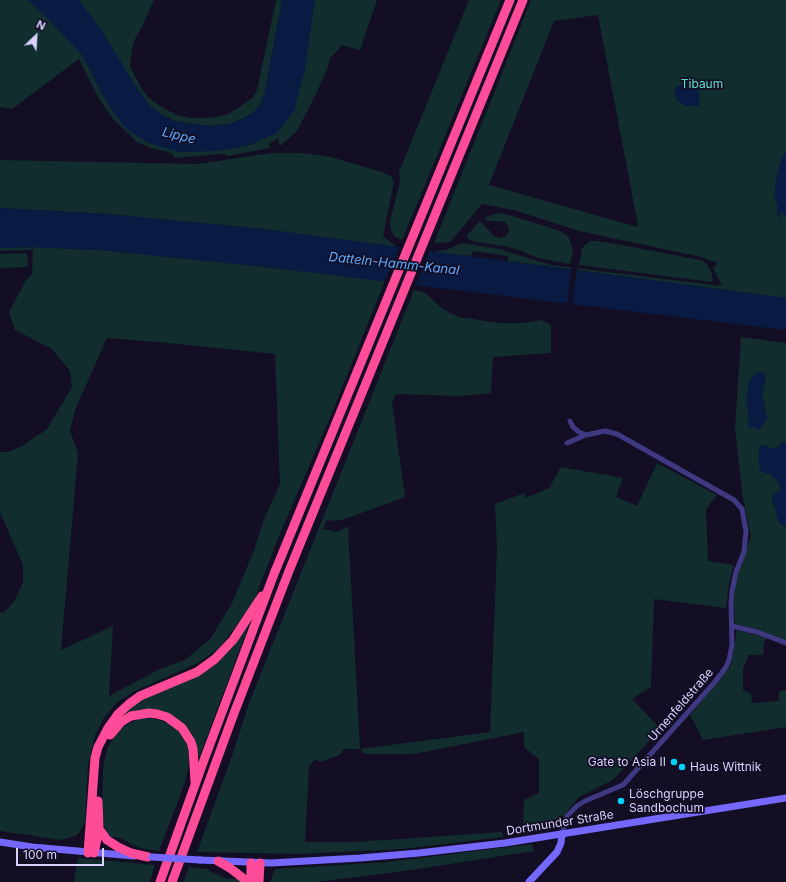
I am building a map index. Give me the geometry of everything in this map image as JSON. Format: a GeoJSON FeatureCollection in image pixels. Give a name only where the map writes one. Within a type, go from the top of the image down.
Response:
{"type":"FeatureCollection","features":[{"type":"Feature","properties":{"kind":"highway"},"geometry":{"type":"LineString","coordinates":[[160,882],[274,574],[510,0]]}},
{"type":"Feature","properties":{"kind":"highway"},"geometry":{"type":"LineString","coordinates":[[172,882],[211,774],[276,606],[523,0]]}},
{"type":"Feature","properties":{"kind":"highway"},"geometry":{"type":"LineString","coordinates":[[91,853],[95,758],[98,747],[108,728],[118,714],[135,700],[152,691],[197,672],[220,654],[233,640],[274,574]]}},
{"type":"Feature","properties":{"kind":"highway"},"geometry":{"type":"LineString","coordinates":[[91,853],[99,829],[99,770],[103,747],[114,728],[121,722],[131,716],[141,714],[157,714],[167,717],[182,728],[188,736],[193,749],[195,784]]}},
{"type":"Feature","properties":{"kind":"highway"},"geometry":{"type":"LineString","coordinates":[[99,829],[112,844],[131,853],[150,857]]}},
{"type":"Feature","properties":{"kind":"highway"},"geometry":{"type":"LineString","coordinates":[[218,861],[248,882]]}},
{"type":"Feature","properties":{"kind":"highway"},"geometry":{"type":"LineString","coordinates":[[251,882],[255,863]]}},
{"type":"Feature","properties":{"kind":"highway"},"geometry":{"type":"LineString","coordinates":[[255,863],[259,882]]}},
{"type":"Feature","properties":{"kind":"main road","name":"Dortmunder Straße"},"geometry":{"type":"LineString","coordinates":[[218,861],[255,863],[360,858],[466,848],[786,798]]}},
{"type":"Feature","properties":{"kind":"main road"},"geometry":{"type":"LineString","coordinates":[[530,882],[557,852],[561,843],[562,834]]}},
{"type":"Feature","properties":{"kind":"main road"},"geometry":{"type":"LineString","coordinates":[[0,842],[91,853],[218,861]]}},
{"type":"Feature","properties":{"kind":"street"},"geometry":{"type":"LineString","coordinates":[[570,421],[573,427],[586,435]]}},
{"type":"Feature","properties":{"kind":"street","name":"Urnenfeldstraße"},"geometry":{"type":"LineString","coordinates":[[562,834],[569,812],[585,801],[623,785],[714,683],[729,660],[732,645],[732,591],[736,572],[744,552],[746,541],[745,522],[742,509],[734,500],[617,434],[605,431],[586,435],[567,443]]}},
{"type":"Feature","properties":{"kind":"street"},"geometry":{"type":"LineString","coordinates":[[732,626],[757,632],[786,643]]}},
{"type":"Feature","properties":{"kind":"green space"},"geometry":{"type":"Polygon","coordinates":[[[0,0],[154,0],[134,41],[130,67],[142,89],[150,99],[163,108],[177,115],[192,118],[209,118],[226,115],[253,97],[257,90],[276,0],[282,0],[265,92],[261,103],[254,112],[242,119],[229,124],[210,126],[175,121],[161,114],[150,106],[130,77],[154,127],[253,128],[298,0],[377,0],[360,50],[340,45],[340,48],[330,58],[328,67],[315,96],[297,131],[280,146],[278,138],[269,144],[270,148],[228,156],[224,154],[175,158],[171,153],[151,148],[137,142],[113,119],[99,99],[79,59],[12,109],[0,107],[0,0]]]}},
{"type":"Feature","properties":{"kind":"green space"},"geometry":{"type":"Polygon","coordinates":[[[469,0],[501,0],[402,240],[395,237],[391,231],[390,221],[400,182],[399,172],[469,0]]]}},
{"type":"Feature","properties":{"kind":"green space","name":"Tibaum"},"geometry":{"type":"Polygon","coordinates":[[[531,0],[786,0],[786,298],[508,261],[508,256],[473,251],[471,256],[437,253],[437,251],[446,250],[462,243],[499,249],[551,265],[722,286],[713,268],[718,263],[701,257],[579,231],[514,210],[482,204],[450,242],[434,243],[531,0]],[[598,15],[554,21],[489,185],[638,227],[598,15]]]}},
{"type":"Feature","properties":{"kind":"green space"},"geometry":{"type":"Polygon","coordinates":[[[271,153],[302,153],[331,157],[391,176],[394,182],[383,236],[398,248],[263,229],[107,214],[0,208],[0,160],[198,164],[271,153]]]}},
{"type":"Feature","properties":{"kind":"green space"},"geometry":{"type":"Polygon","coordinates":[[[497,213],[509,215],[560,231],[568,236],[573,252],[570,264],[538,258],[519,250],[468,239],[467,235],[480,221],[494,236],[500,238],[506,236],[509,232],[509,227],[505,222],[488,221],[484,218],[497,213]]]}},
{"type":"Feature","properties":{"kind":"green space"},"geometry":{"type":"Polygon","coordinates":[[[590,241],[627,246],[700,260],[707,264],[711,271],[713,281],[711,282],[579,265],[582,248],[590,241]]]}},
{"type":"Feature","properties":{"kind":"green space"},"geometry":{"type":"Polygon","coordinates":[[[33,247],[100,250],[385,281],[332,413],[279,536],[252,606],[219,648],[198,663],[135,691],[117,702],[103,719],[95,735],[88,766],[85,823],[77,835],[62,840],[0,831],[0,612],[4,613],[15,600],[23,582],[23,565],[0,512],[0,452],[8,452],[22,446],[47,429],[72,387],[70,371],[52,349],[15,330],[9,312],[26,280],[32,274],[33,250],[0,251],[0,248],[33,247]],[[107,338],[75,410],[70,431],[78,453],[61,650],[113,626],[109,696],[160,669],[185,660],[211,638],[232,603],[253,553],[263,522],[280,484],[275,354],[107,338]]]}},
{"type":"Feature","properties":{"kind":"green space"},"geometry":{"type":"Polygon","coordinates":[[[27,253],[28,267],[0,268],[0,254],[27,253]]]}},
{"type":"Feature","properties":{"kind":"green space"},"geometry":{"type":"Polygon","coordinates":[[[414,290],[424,292],[444,310],[459,317],[499,323],[523,323],[541,320],[551,325],[551,353],[493,357],[491,393],[462,396],[396,394],[392,403],[405,497],[345,519],[335,521],[327,520],[323,529],[337,532],[348,526],[360,749],[344,749],[340,755],[323,761],[318,761],[316,759],[309,766],[305,842],[354,842],[502,832],[503,837],[402,849],[299,854],[197,852],[234,750],[249,703],[414,290]]]}},
{"type":"Feature","properties":{"kind":"green space"},"geometry":{"type":"Polygon","coordinates":[[[741,337],[786,343],[786,442],[782,442],[777,448],[772,449],[764,445],[760,471],[770,474],[779,482],[781,489],[773,496],[772,501],[779,523],[786,527],[786,641],[755,629],[736,624],[735,622],[733,595],[736,579],[751,536],[743,499],[735,429],[741,337]],[[766,378],[747,396],[748,409],[754,427],[759,430],[767,419],[762,393],[766,378]]]}},
{"type":"Feature","properties":{"kind":"green space"},"geometry":{"type":"Polygon","coordinates":[[[657,463],[717,495],[706,509],[708,561],[734,565],[729,583],[726,608],[654,599],[651,687],[632,699],[662,730],[651,739],[613,780],[579,797],[553,828],[523,834],[524,800],[539,793],[539,759],[524,747],[524,732],[414,754],[365,754],[360,749],[490,732],[497,548],[495,504],[524,493],[526,498],[549,488],[561,467],[623,478],[616,497],[637,506],[657,463]]]}},
{"type":"Feature","properties":{"kind":"green space"},"geometry":{"type":"Polygon","coordinates":[[[251,619],[197,763],[195,746],[161,713],[113,724],[140,700],[185,681],[251,619]]]}},
{"type":"Feature","properties":{"kind":"green space"},"geometry":{"type":"Polygon","coordinates":[[[737,630],[767,638],[764,642],[763,655],[749,655],[743,668],[743,690],[751,694],[752,703],[779,701],[779,691],[786,690],[786,727],[703,740],[690,715],[731,665],[737,630]]]}},
{"type":"Feature","properties":{"kind":"green space"},"geometry":{"type":"Polygon","coordinates":[[[138,719],[155,719],[170,724],[184,739],[188,748],[188,770],[184,785],[159,851],[140,848],[118,837],[111,837],[107,832],[102,817],[103,769],[107,749],[117,732],[124,726],[138,719]]]}},
{"type":"Feature","properties":{"kind":"green space"},"geometry":{"type":"Polygon","coordinates":[[[532,844],[534,851],[405,871],[316,882],[270,882],[275,869],[388,862],[532,844]]]}},
{"type":"Feature","properties":{"kind":"green space"},"geometry":{"type":"Polygon","coordinates":[[[78,858],[155,865],[150,882],[74,882],[78,858]]]}},
{"type":"Feature","properties":{"kind":"green space"},"geometry":{"type":"Polygon","coordinates":[[[189,867],[206,869],[227,879],[238,878],[242,882],[183,882],[189,867]]]}},
{"type":"Feature","properties":{"kind":"water","name":"Lippe"},"geometry":{"type":"Polygon","coordinates":[[[28,0],[79,0],[104,34],[138,90],[150,106],[161,114],[175,121],[210,126],[229,124],[242,119],[254,112],[261,103],[265,92],[282,0],[315,0],[305,69],[294,111],[277,133],[250,145],[217,151],[180,152],[148,143],[124,127],[103,96],[82,55],[28,0]]]}},
{"type":"Feature","properties":{"kind":"water"},"geometry":{"type":"Polygon","coordinates":[[[689,83],[697,88],[699,93],[700,99],[698,106],[686,106],[677,101],[675,88],[681,84],[689,83]]]}},
{"type":"Feature","properties":{"kind":"water"},"geometry":{"type":"Polygon","coordinates":[[[786,151],[786,218],[781,211],[779,215],[782,223],[778,217],[778,208],[774,194],[777,175],[782,158],[786,151]]]}},
{"type":"Feature","properties":{"kind":"water","name":"Datteln-Hamm-Kanal"},"geometry":{"type":"Polygon","coordinates":[[[0,208],[107,214],[263,229],[786,298],[786,330],[257,266],[100,250],[33,247],[0,248],[0,208]]]}},
{"type":"Feature","properties":{"kind":"water"},"geometry":{"type":"Polygon","coordinates":[[[759,372],[765,373],[766,378],[762,393],[767,419],[759,430],[754,427],[749,428],[747,396],[749,382],[755,374],[759,372]]]}},
{"type":"Feature","properties":{"kind":"water"},"geometry":{"type":"Polygon","coordinates":[[[782,442],[786,442],[786,527],[779,523],[772,501],[773,496],[781,489],[779,482],[770,474],[760,471],[758,456],[760,446],[764,445],[772,449],[777,448],[782,442]]]}},
{"type":"Feature","properties":{"kind":"pier"},"geometry":{"type":"Polygon","coordinates":[[[400,246],[430,250],[415,287],[384,283],[400,246]]]}},
{"type":"Feature","properties":{"kind":"pier"},"geometry":{"type":"Polygon","coordinates":[[[571,268],[577,268],[572,306],[567,305],[571,268]]]}},
{"type":"Feature","properties":{"kind":"place","name":"Gate to Asia II"},"geometry":{"type":"Point","coordinates":[674,762]}},
{"type":"Feature","properties":{"kind":"place","name":"Haus Wittnik"},"geometry":{"type":"Point","coordinates":[682,767]}},
{"type":"Feature","properties":{"kind":"place","name":"Löschgruppe Sandbochum"},"geometry":{"type":"Point","coordinates":[621,801]}}]}
